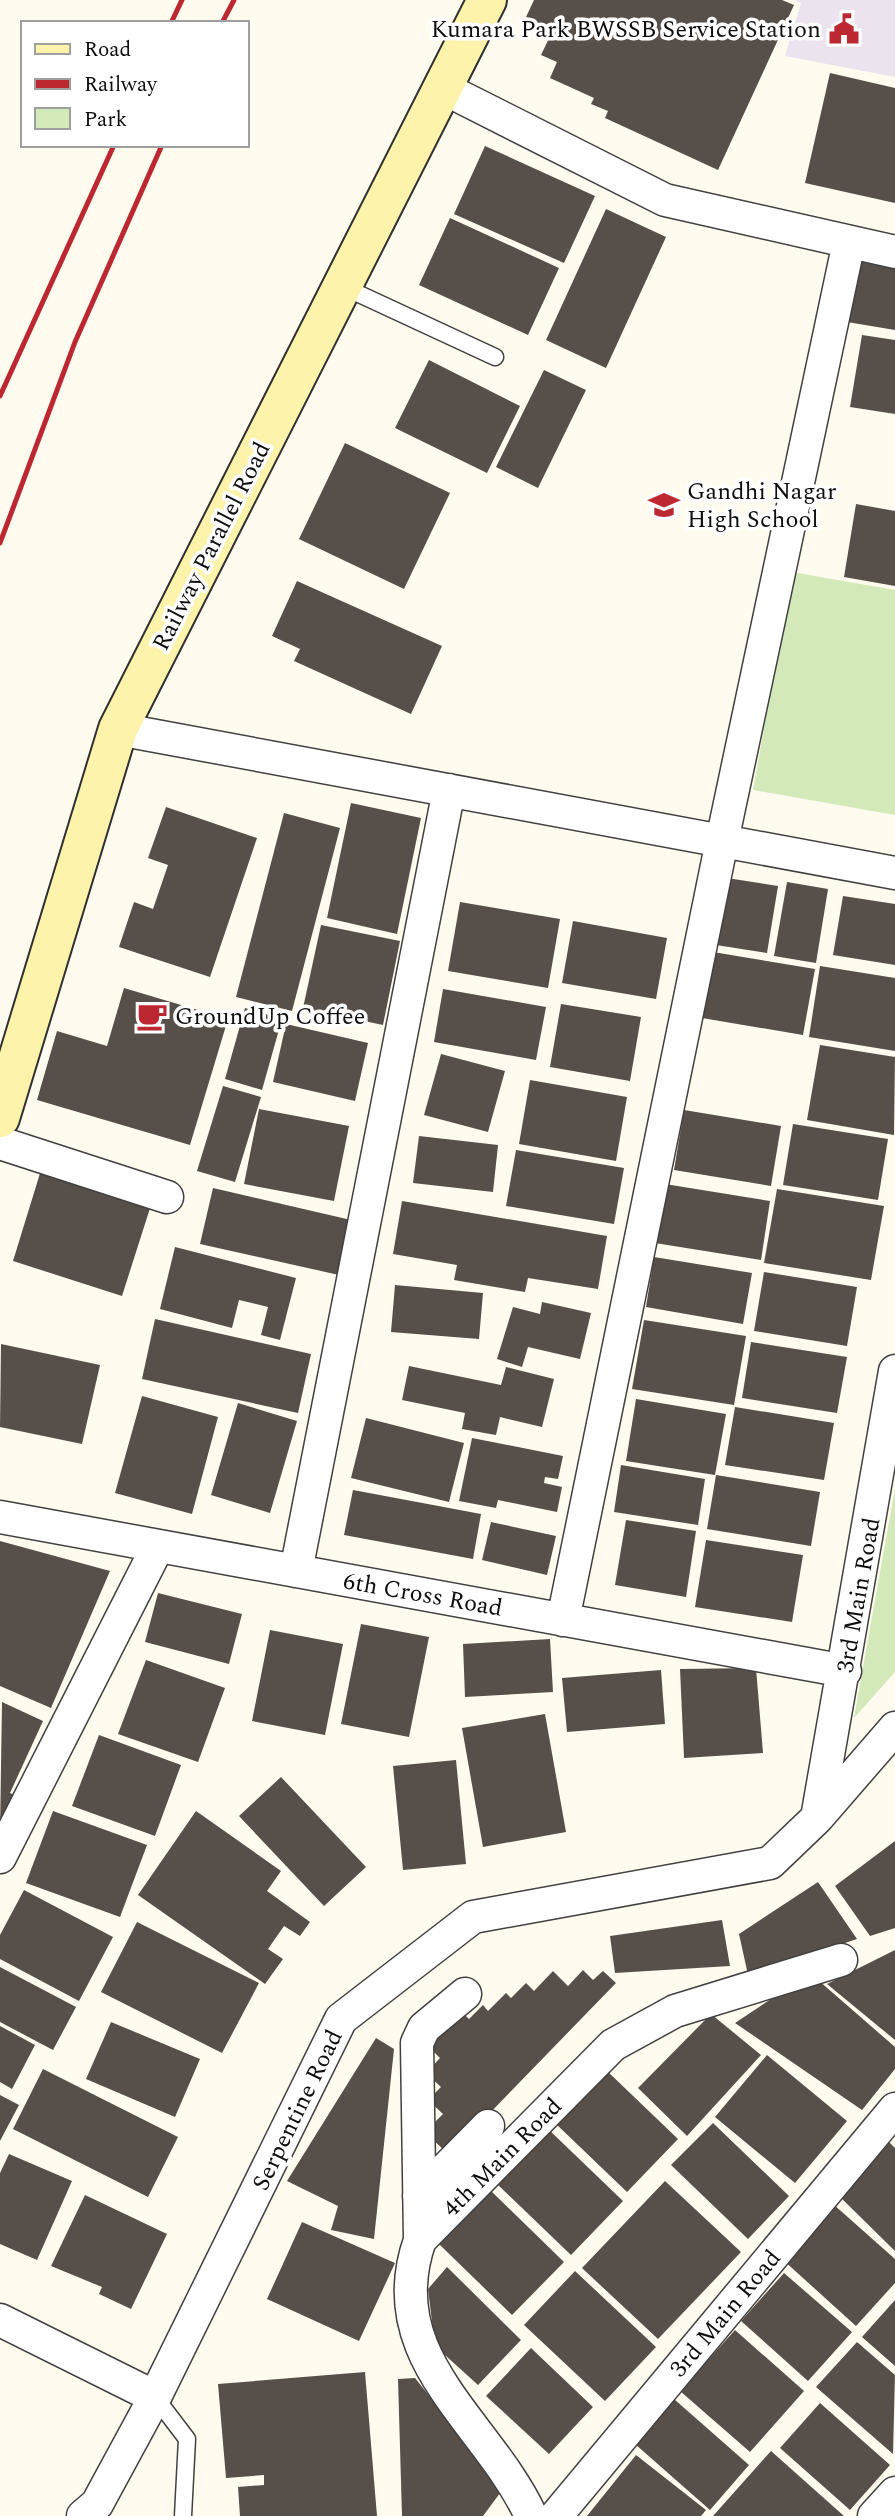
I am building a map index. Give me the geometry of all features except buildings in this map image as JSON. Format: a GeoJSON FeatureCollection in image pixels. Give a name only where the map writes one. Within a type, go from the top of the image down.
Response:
{"type":"FeatureCollection","features":[{"type":"Feature","properties":{"kind":"street","name":"Railway Parallel Road"},"geometry":{"type":"LineString","coordinates":[[0,1118],[118,729],[445,89],[487,0]]}},
{"type":"Feature","properties":{"kind":"street"},"geometry":{"type":"LineString","coordinates":[[445,89],[665,200],[895,252]]}},
{"type":"Feature","properties":{"kind":"street"},"geometry":{"type":"LineString","coordinates":[[563,1620],[722,841],[849,242]]}},
{"type":"Feature","properties":{"kind":"street"},"geometry":{"type":"LineString","coordinates":[[118,729],[895,873]]}},
{"type":"Feature","properties":{"kind":"street"},"geometry":{"type":"LineString","coordinates":[[296,1571],[449,790]]}},
{"type":"Feature","properties":{"kind":"street"},"geometry":{"type":"LineString","coordinates":[[0,1143],[167,1197]]}},
{"type":"Feature","properties":{"kind":"street","name":"3rd Main Road"},"geometry":{"type":"LineString","coordinates":[[817,1818],[845,1671],[895,1371]]}},
{"type":"Feature","properties":{"kind":"street","name":"6th Cross Road"},"geometry":{"type":"LineString","coordinates":[[0,1517],[845,1671]]}},
{"type":"Feature","properties":{"kind":"street"},"geometry":{"type":"LineString","coordinates":[[0,1857],[158,1546]]}},
{"type":"Feature","properties":{"kind":"street","name":"Serpentine Road"},"geometry":{"type":"LineString","coordinates":[[83,2516],[97,2504],[155,2397],[341,2019],[473,1917],[770,1863],[817,1818],[895,1728]]}},
{"type":"Feature","properties":{"kind":"street","name":"4th Main Road"},"geometry":{"type":"LineString","coordinates":[[525,2503],[444,2388],[420,2344],[408,2294],[410,2268],[419,2240],[613,2045],[675,2011],[841,1960]]}},
{"type":"Feature","properties":{"kind":"street"},"geometry":{"type":"LineString","coordinates":[[419,2240],[417,2043],[424,2028],[465,1994]]}},
{"type":"Feature","properties":{"kind":"street","name":"3rd Main Road"},"geometry":{"type":"LineString","coordinates":[[556,2516],[895,2109]]}},
{"type":"Feature","properties":{"kind":"street"},"geometry":{"type":"LineString","coordinates":[[419,2196],[488,2126]]}},
{"type":"Feature","properties":{"kind":"street"},"geometry":{"type":"LineString","coordinates":[[0,2320],[155,2397]]}},
{"type":"Feature","properties":{"kind":"street"},"geometry":{"type":"LineString","coordinates":[[874,2516],[895,2493]]}},
{"type":"Feature","properties":{"kind":"lane"},"geometry":{"type":"LineString","coordinates":[[344,287],[495,357]]}},
{"type":"Feature","properties":{"kind":"lane"},"geometry":{"type":"LineString","coordinates":[[155,2397],[187,2440],[183,2516]]}},
{"type":"Feature","properties":{"kind":"shaded area","name":"Kumara Park BWSSB Service Station"},"geometry":{"type":"Polygon","coordinates":[[[795,0],[895,0],[895,77],[785,56],[801,3],[795,0]]]}},
{"type":"Feature","properties":{"kind":"green space"},"geometry":{"type":"Polygon","coordinates":[[[792,572],[895,590],[895,815],[753,790],[792,572]]]}},
{"type":"Feature","properties":{"kind":"green space"},"geometry":{"type":"Polygon","coordinates":[[[895,1488],[895,1672],[854,1718],[895,1488]]]}},
{"type":"Feature","properties":{"kind":"railway"},"geometry":{"type":"LineString","coordinates":[[172,21],[182,0]]}},
{"type":"Feature","properties":{"kind":"railway"},"geometry":{"type":"LineString","coordinates":[[223,21],[234,0]]}},
{"type":"Feature","properties":{"kind":"railway"},"geometry":{"type":"LineString","coordinates":[[0,396],[113,147]]}},
{"type":"Feature","properties":{"kind":"railway"},"geometry":{"type":"LineString","coordinates":[[0,543],[75,342],[161,147]]}},
{"type":"Feature","properties":{"kind":"place","name":"Kumara Park BWSSB Service Station"},"geometry":{"type":"Point","coordinates":[844,29]}},
{"type":"Feature","properties":{"kind":"place","name":"Gandhi Nagar High School"},"geometry":{"type":"Point","coordinates":[664,505]}},
{"type":"Feature","properties":{"kind":"place","name":"GroundUp Coffee"},"geometry":{"type":"Point","coordinates":[152,1016]}}]}
